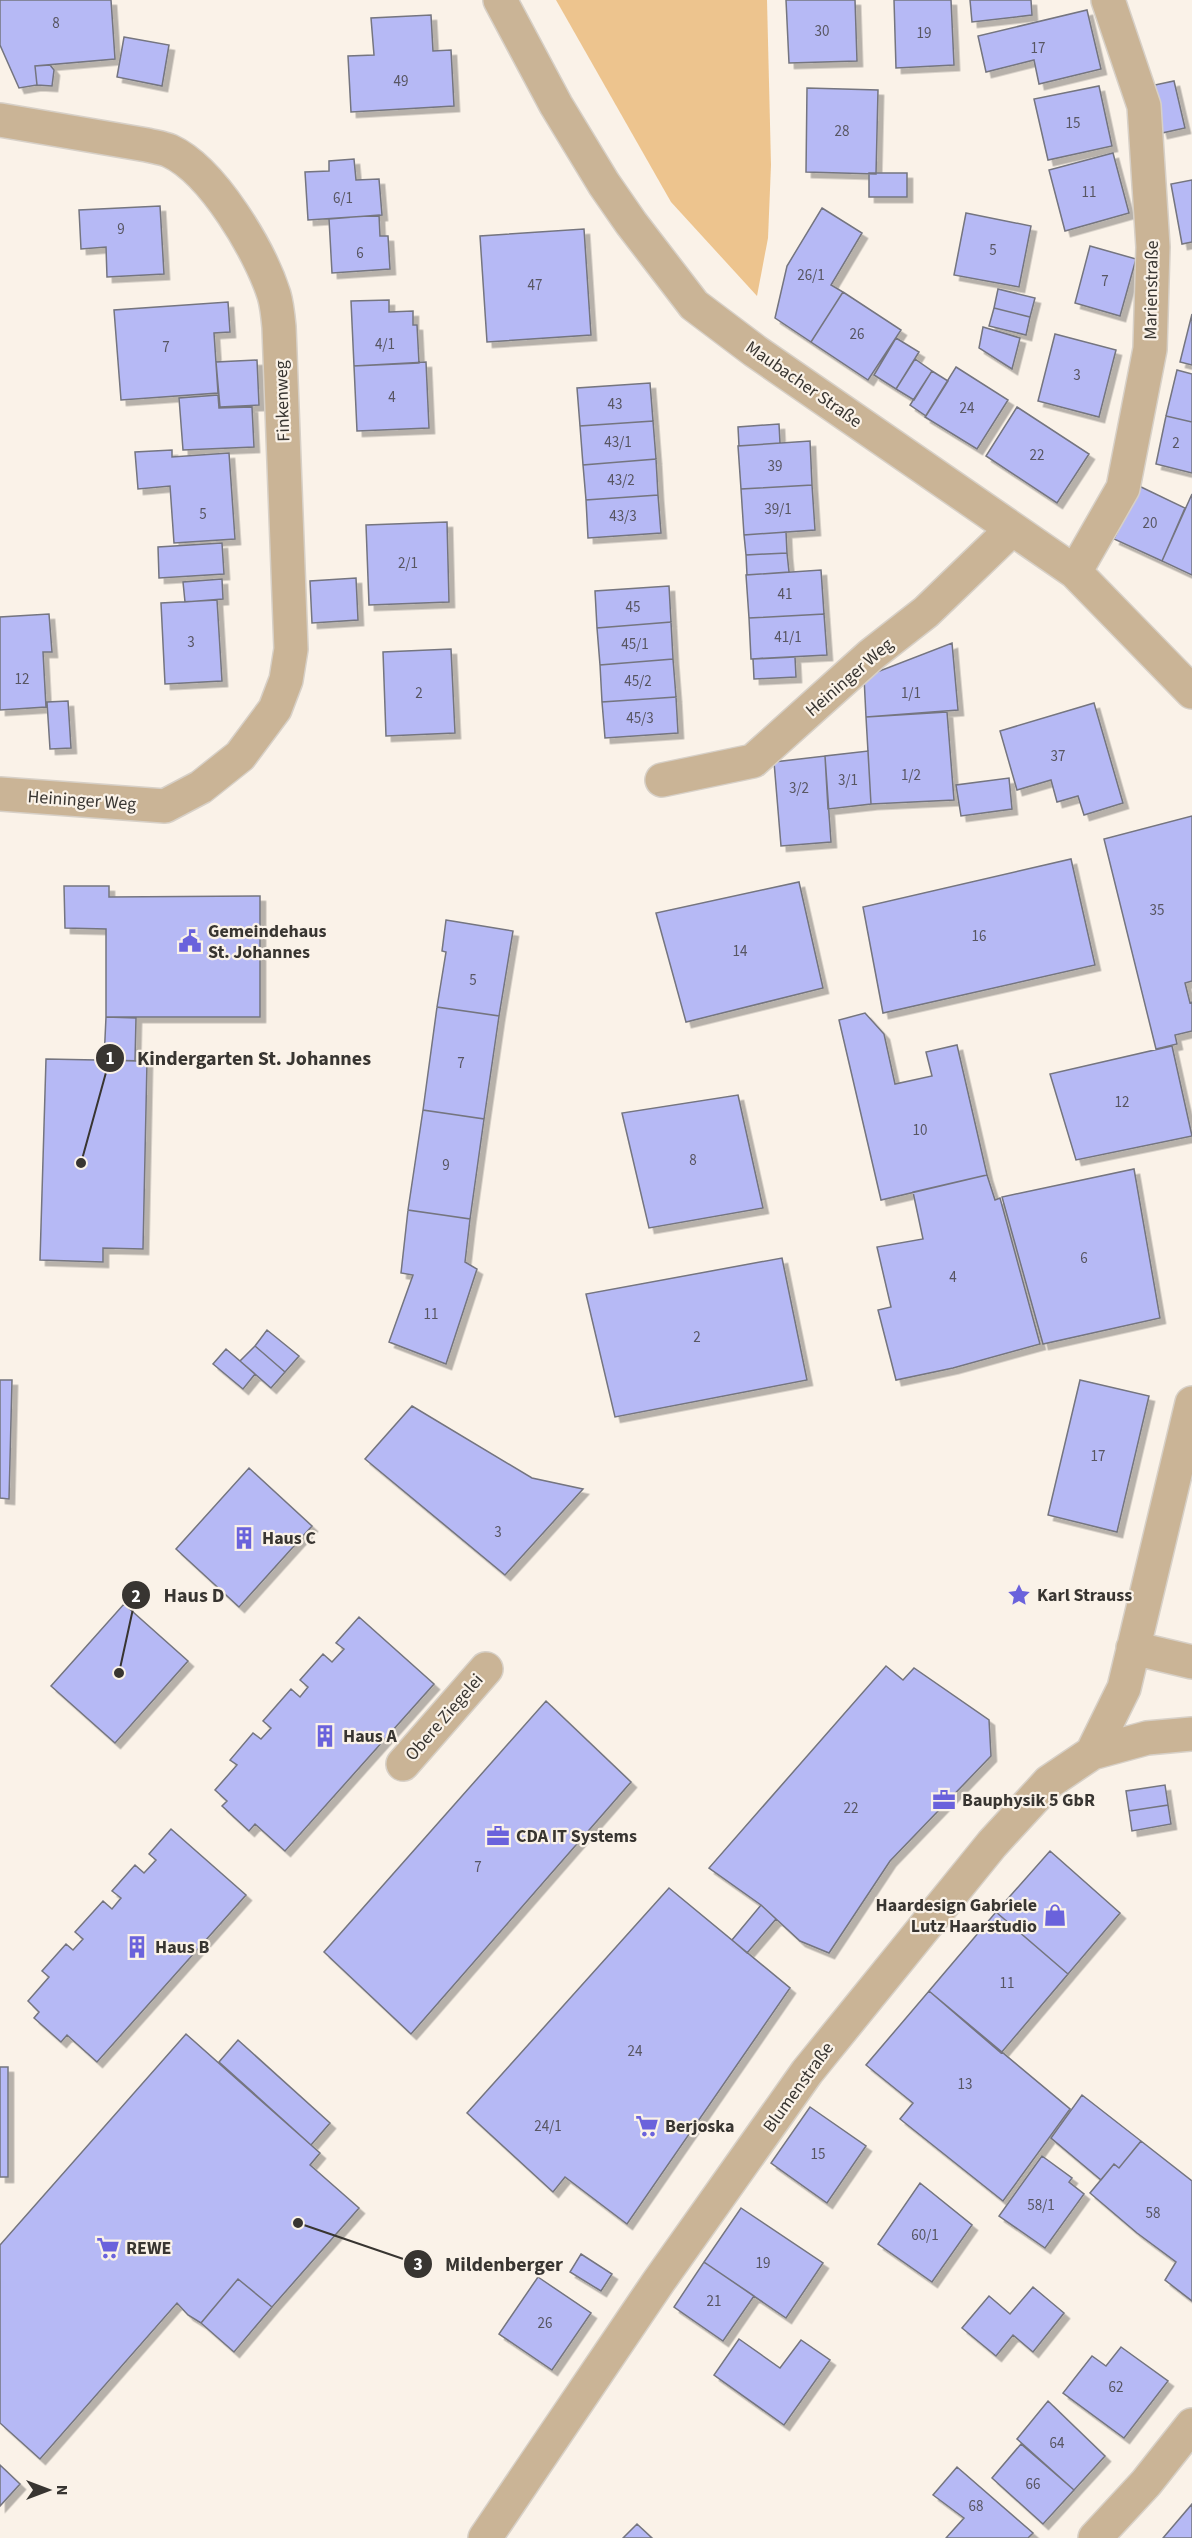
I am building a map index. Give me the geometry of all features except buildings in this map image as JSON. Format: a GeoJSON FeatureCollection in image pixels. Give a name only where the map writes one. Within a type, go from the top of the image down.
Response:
{"type":"FeatureCollection","features":[{"type":"Feature","properties":{"kind":"street","name":"Maubacher Straße"},"geometry":{"type":"LineString","coordinates":[[500,0],[556,105],[604,184],[694,305],[755,351],[1075,572],[1192,692]]}},
{"type":"Feature","properties":{"kind":"street","name":"Marienstraße"},"geometry":{"type":"LineString","coordinates":[[1075,572],[1123,488],[1150,349],[1153,248],[1144,106],[1107,0]]}},
{"type":"Feature","properties":{"kind":"street","name":"Finkenweg"},"geometry":{"type":"LineString","coordinates":[[0,120],[170,151],[195,168],[234,216],[264,270],[275,297],[279,327],[291,649],[286,680],[275,709],[240,756],[201,787],[165,806]]}},
{"type":"Feature","properties":{"kind":"street","name":"Heininger Weg"},"geometry":{"type":"LineString","coordinates":[[662,780],[753,761],[871,656],[926,612],[1012,529]]}},
{"type":"Feature","properties":{"kind":"street","name":"Heininger Weg"},"geometry":{"type":"LineString","coordinates":[[0,794],[165,806]]}},
{"type":"Feature","properties":{"kind":"street"},"geometry":{"type":"LineString","coordinates":[[1092,1753],[1124,1688],[1192,1403]]}},
{"type":"Feature","properties":{"kind":"street"},"geometry":{"type":"LineString","coordinates":[[1133,1648],[1192,1662]]}},
{"type":"Feature","properties":{"kind":"street","name":"Obere Ziegelei"},"geometry":{"type":"LineString","coordinates":[[403,1764],[486,1669]]}},
{"type":"Feature","properties":{"kind":"street","name":"Blumenstraße"},"geometry":{"type":"LineString","coordinates":[[485,2538],[659,2281],[807,2072],[992,1844],[1049,1782],[1092,1753],[1147,1738],[1192,1734]]}},
{"type":"Feature","properties":{"kind":"street"},"geometry":{"type":"LineString","coordinates":[[1095,2538],[1146,2483],[1192,2425]]}},
{"type":"Feature","properties":{"kind":"shaded area"},"geometry":{"type":"Polygon","coordinates":[[[556,0],[767,0],[771,165],[768,238],[757,296],[671,202],[556,0]]]}},
{"type":"Feature","properties":{"kind":"place","name":"Gemeindehaus St. Johannes"},"geometry":{"type":"Point","coordinates":[190,941]}},
{"type":"Feature","properties":{"kind":"place","name":"Kindergarten St. Johannes"},"geometry":{"type":"Point","coordinates":[81,1163]}},
{"type":"Feature","properties":{"kind":"place","name":"Haus C"},"geometry":{"type":"Point","coordinates":[244,1538]}},
{"type":"Feature","properties":{"kind":"place","name":"Karl Strauss"},"geometry":{"type":"Point","coordinates":[1019,1595]}},
{"type":"Feature","properties":{"kind":"place","name":"Haus D"},"geometry":{"type":"Point","coordinates":[119,1673]}},
{"type":"Feature","properties":{"kind":"place","name":"Haus A"},"geometry":{"type":"Point","coordinates":[325,1736]}},
{"type":"Feature","properties":{"kind":"place","name":"Bauphysik 5 GbR"},"geometry":{"type":"Point","coordinates":[944,1800]}},
{"type":"Feature","properties":{"kind":"place","name":"CDA IT Systems"},"geometry":{"type":"Point","coordinates":[498,1836]}},
{"type":"Feature","properties":{"kind":"place","name":"Haardesign Gabriele Lutz Haarstudio"},"geometry":{"type":"Point","coordinates":[1055,1915]}},
{"type":"Feature","properties":{"kind":"place","name":"Haus B"},"geometry":{"type":"Point","coordinates":[137,1947]}},
{"type":"Feature","properties":{"kind":"place","name":"Berjoska"},"geometry":{"type":"Point","coordinates":[647,2126]}},
{"type":"Feature","properties":{"kind":"place","name":"Mildenberger"},"geometry":{"type":"Point","coordinates":[298,2223]}},
{"type":"Feature","properties":{"kind":"place","name":"REWE"},"geometry":{"type":"Point","coordinates":[108,2248]}}]}
